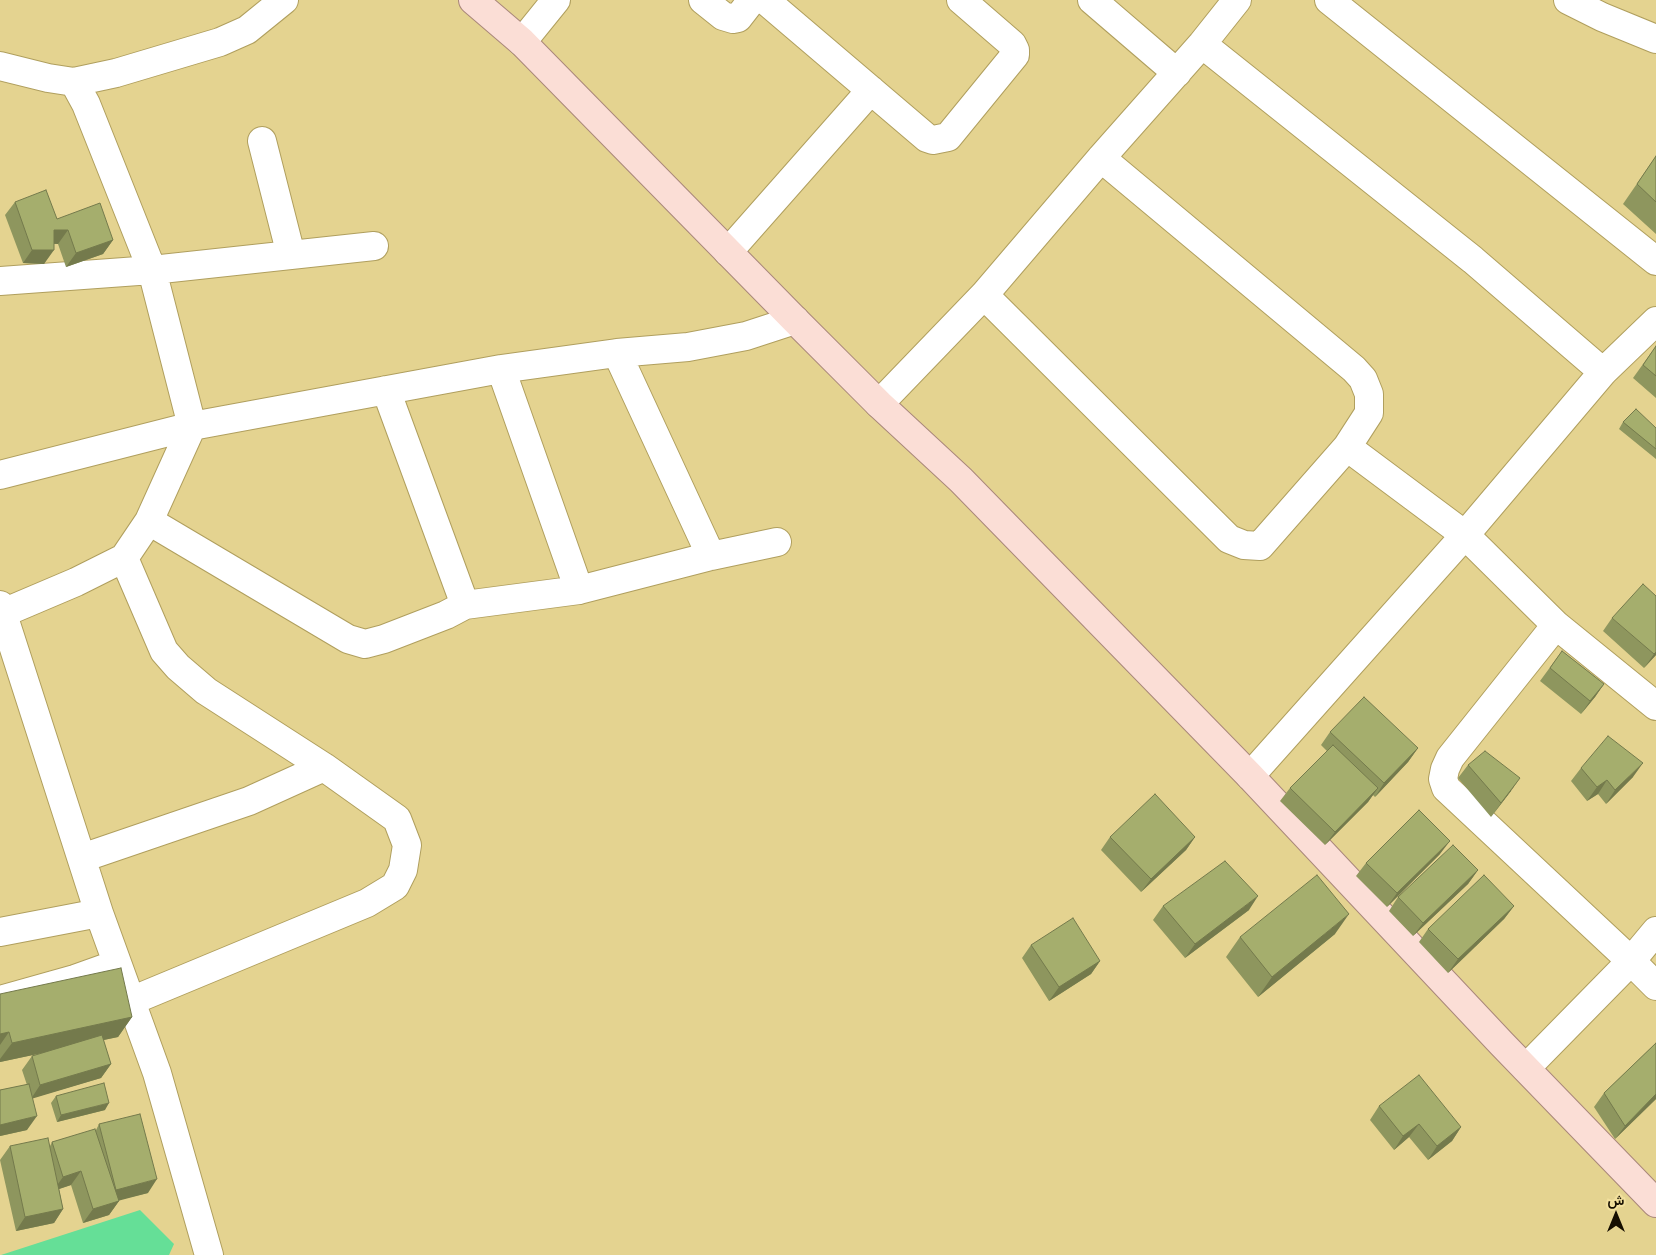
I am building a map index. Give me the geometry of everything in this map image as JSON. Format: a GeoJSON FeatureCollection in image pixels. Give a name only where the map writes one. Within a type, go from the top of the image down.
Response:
{"type":"FeatureCollection","features":[{"type":"Feature","properties":{"kind":"main road"},"geometry":{"type":"LineString","coordinates":[[473,0],[522,42],[879,404],[961,480],[1250,776],[1656,1203]]}},
{"type":"Feature","properties":{"kind":"street"},"geometry":{"type":"LineString","coordinates":[[0,66],[48,78],[74,82],[116,73],[220,42],[247,30],[284,0]]}},
{"type":"Feature","properties":{"kind":"street"},"geometry":{"type":"LineString","coordinates":[[522,42],[556,0]]}},
{"type":"Feature","properties":{"kind":"street"},"geometry":{"type":"LineString","coordinates":[[703,0],[724,16],[733,19],[738,18],[752,0]]}},
{"type":"Feature","properties":{"kind":"street"},"geometry":{"type":"LineString","coordinates":[[765,0],[927,138],[934,140],[948,137],[1015,55],[1012,44],[961,0]]}},
{"type":"Feature","properties":{"kind":"street"},"geometry":{"type":"LineString","coordinates":[[1092,0],[1177,73]]}},
{"type":"Feature","properties":{"kind":"street"},"geometry":{"type":"LineString","coordinates":[[879,404],[984,295],[1101,158],[1202,44],[1237,0]]}},
{"type":"Feature","properties":{"kind":"street"},"geometry":{"type":"LineString","coordinates":[[1329,0],[1656,261]]}},
{"type":"Feature","properties":{"kind":"street"},"geometry":{"type":"LineString","coordinates":[[1568,0],[1602,17],[1656,39]]}},
{"type":"Feature","properties":{"kind":"street"},"geometry":{"type":"LineString","coordinates":[[1202,44],[1473,260],[1603,372]]}},
{"type":"Feature","properties":{"kind":"street"},"geometry":{"type":"LineString","coordinates":[[74,82],[86,104],[152,270],[192,426],[149,521],[124,558],[76,582],[2,609],[99,913],[157,1072],[204,1250]]}},
{"type":"Feature","properties":{"kind":"street"},"geometry":{"type":"LineString","coordinates":[[728,252],[871,90]]}},
{"type":"Feature","properties":{"kind":"street"},"geometry":{"type":"LineString","coordinates":[[262,141],[291,255]]}},
{"type":"Feature","properties":{"kind":"street"},"geometry":{"type":"LineString","coordinates":[[984,295],[1229,539],[1244,545],[1260,546],[1347,447],[1369,413],[1369,394],[1364,379],[1101,158]]}},
{"type":"Feature","properties":{"kind":"street"},"geometry":{"type":"LineString","coordinates":[[0,281],[152,270],[374,246]]}},
{"type":"Feature","properties":{"kind":"street"},"geometry":{"type":"LineString","coordinates":[[0,475],[192,426],[501,369],[617,353],[688,347],[746,336],[795,320]]}},
{"type":"Feature","properties":{"kind":"street"},"geometry":{"type":"LineString","coordinates":[[1250,776],[1465,535],[1603,372],[1656,321]]}},
{"type":"Feature","properties":{"kind":"street"},"geometry":{"type":"LineString","coordinates":[[617,353],[712,556]]}},
{"type":"Feature","properties":{"kind":"street"},"geometry":{"type":"LineString","coordinates":[[501,369],[579,590]]}},
{"type":"Feature","properties":{"kind":"street"},"geometry":{"type":"LineString","coordinates":[[386,390],[465,605]]}},
{"type":"Feature","properties":{"kind":"street"},"geometry":{"type":"LineString","coordinates":[[1347,447],[1465,535],[1556,625],[1656,706]]}},
{"type":"Feature","properties":{"kind":"street"},"geometry":{"type":"LineString","coordinates":[[149,521],[348,639],[365,644],[384,639],[446,615],[465,605],[579,590],[712,556],[777,542]]}},
{"type":"Feature","properties":{"kind":"street"},"geometry":{"type":"LineString","coordinates":[[124,558],[164,651],[178,667],[206,691],[324,767],[397,819],[407,845],[403,870],[395,886],[367,903],[131,1001]]}},
{"type":"Feature","properties":{"kind":"street"},"geometry":{"type":"LineString","coordinates":[[1556,625],[1450,758],[1444,769],[1443,779],[1446,788],[1656,986]]}},
{"type":"Feature","properties":{"kind":"street"},"geometry":{"type":"LineString","coordinates":[[82,858],[249,801],[324,767]]}},
{"type":"Feature","properties":{"kind":"street"},"geometry":{"type":"LineString","coordinates":[[0,932],[99,913]]}},
{"type":"Feature","properties":{"kind":"street"},"geometry":{"type":"LineString","coordinates":[[1526,1068],[1631,961],[1656,931]]}},
{"type":"Feature","properties":{"kind":"street"},"geometry":{"type":"LineString","coordinates":[[0,1000],[75,979],[117,964]]}},
{"type":"Feature","properties":{"kind":"green space"},"geometry":{"type":"Polygon","coordinates":[[[140,1210],[174,1244],[169,1255],[1,1255],[140,1210]]]}},
{"type":"Feature","properties":{"kind":"building"},"geometry":{"type":"Polygon","coordinates":[[[1656,156],[1656,202],[1637,184],[1656,156]]]}},
{"type":"Feature","properties":{"kind":"building"},"geometry":{"type":"Polygon","coordinates":[[[46,190],[57,219],[100,203],[113,240],[76,253],[68,230],[54,230],[54,250],[32,250],[15,202],[46,190]]]}},
{"type":"Feature","properties":{"kind":"building"},"geometry":{"type":"Polygon","coordinates":[[[1656,346],[1656,376],[1643,365],[1656,346]]]}},
{"type":"Feature","properties":{"kind":"building"},"geometry":{"type":"Polygon","coordinates":[[[1636,409],[1656,428],[1656,449],[1623,422],[1636,409]]]}},
{"type":"Feature","properties":{"kind":"building"},"geometry":{"type":"Polygon","coordinates":[[[1643,584],[1656,596],[1656,652],[1654,654],[1612,618],[1643,584]]]}},
{"type":"Feature","properties":{"kind":"building"},"geometry":{"type":"Polygon","coordinates":[[[1562,651],[1604,684],[1590,701],[1550,668],[1562,651]]]}},
{"type":"Feature","properties":{"kind":"building"},"geometry":{"type":"Polygon","coordinates":[[[1364,697],[1418,748],[1384,783],[1330,732],[1364,697]]]}},
{"type":"Feature","properties":{"kind":"building"},"geometry":{"type":"Polygon","coordinates":[[[1608,736],[1643,763],[1615,790],[1607,780],[1597,787],[1581,768],[1608,736]]]}},
{"type":"Feature","properties":{"kind":"building"},"geometry":{"type":"Polygon","coordinates":[[[1333,745],[1378,788],[1335,832],[1290,788],[1333,745]]]}},
{"type":"Feature","properties":{"kind":"building"},"geometry":{"type":"Polygon","coordinates":[[[1485,751],[1520,778],[1501,803],[1468,765],[1485,751]]]}},
{"type":"Feature","properties":{"kind":"building"},"geometry":{"type":"Polygon","coordinates":[[[1155,794],[1195,837],[1151,879],[1110,837],[1155,794]]]}},
{"type":"Feature","properties":{"kind":"building"},"geometry":{"type":"Polygon","coordinates":[[[1419,810],[1450,841],[1397,893],[1366,863],[1419,810]]]}},
{"type":"Feature","properties":{"kind":"building"},"geometry":{"type":"Polygon","coordinates":[[[1453,845],[1478,870],[1423,923],[1398,897],[1453,845]]]}},
{"type":"Feature","properties":{"kind":"building"},"geometry":{"type":"Polygon","coordinates":[[[1225,861],[1258,896],[1195,944],[1163,906],[1225,861]]]}},
{"type":"Feature","properties":{"kind":"building"},"geometry":{"type":"Polygon","coordinates":[[[1317,875],[1349,914],[1272,977],[1240,937],[1317,875]]]}},
{"type":"Feature","properties":{"kind":"building"},"geometry":{"type":"Polygon","coordinates":[[[1484,875],[1514,906],[1458,959],[1428,929],[1484,875]]]}},
{"type":"Feature","properties":{"kind":"building"},"geometry":{"type":"Polygon","coordinates":[[[1073,918],[1100,961],[1059,987],[1031,945],[1073,918]]]}},
{"type":"Feature","properties":{"kind":"building"},"geometry":{"type":"Polygon","coordinates":[[[121,968],[132,1017],[12,1043],[9,1032],[0,1034],[0,994],[121,968]]]}},
{"type":"Feature","properties":{"kind":"building"},"geometry":{"type":"Polygon","coordinates":[[[102,1035],[111,1064],[40,1085],[32,1056],[102,1035]]]}},
{"type":"Feature","properties":{"kind":"building"},"geometry":{"type":"Polygon","coordinates":[[[1656,1043],[1656,1094],[1625,1126],[1604,1093],[1656,1043]]]}},
{"type":"Feature","properties":{"kind":"building"},"geometry":{"type":"Polygon","coordinates":[[[1419,1075],[1461,1127],[1437,1146],[1419,1124],[1403,1136],[1379,1106],[1419,1075]]]}},
{"type":"Feature","properties":{"kind":"building"},"geometry":{"type":"Polygon","coordinates":[[[104,1083],[109,1103],[61,1115],[56,1096],[104,1083]]]}},
{"type":"Feature","properties":{"kind":"building"},"geometry":{"type":"Polygon","coordinates":[[[29,1084],[37,1116],[0,1125],[0,1090],[29,1084]]]}},
{"type":"Feature","properties":{"kind":"building"},"geometry":{"type":"Polygon","coordinates":[[[140,1114],[157,1179],[116,1190],[99,1124],[140,1114]]]}},
{"type":"Feature","properties":{"kind":"building"},"geometry":{"type":"Polygon","coordinates":[[[95,1129],[119,1201],[93,1209],[81,1171],[63,1177],[52,1142],[95,1129]]]}},
{"type":"Feature","properties":{"kind":"building"},"geometry":{"type":"Polygon","coordinates":[[[48,1138],[63,1209],[25,1217],[10,1146],[48,1138]]]}}]}
